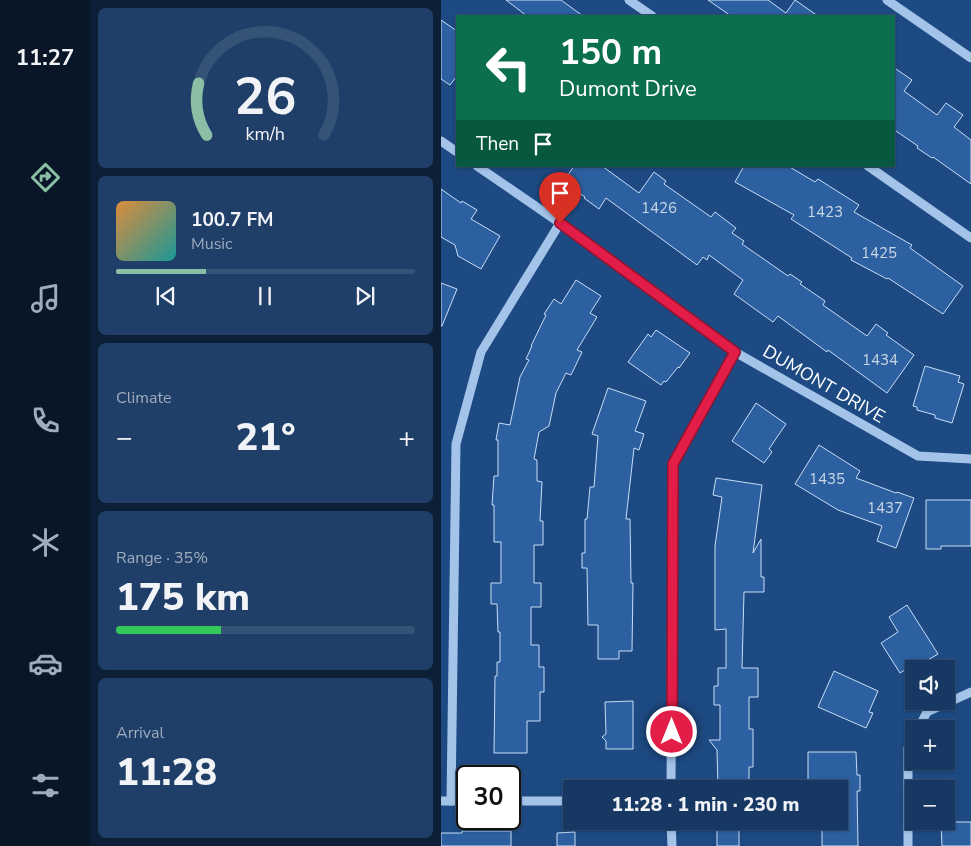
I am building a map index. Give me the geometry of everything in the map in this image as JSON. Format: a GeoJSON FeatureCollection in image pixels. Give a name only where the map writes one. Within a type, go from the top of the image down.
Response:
{"type":"FeatureCollection","features":[{"type":"Feature","properties":{"kind":"street"},"geometry":{"type":"LineString","coordinates":[[629,0],[651,15]]}},
{"type":"Feature","properties":{"kind":"street"},"geometry":{"type":"LineString","coordinates":[[887,0],[971,58]]}},
{"type":"Feature","properties":{"kind":"street"},"geometry":{"type":"LineString","coordinates":[[441,141],[456,151]]}},
{"type":"Feature","properties":{"kind":"street","name":"DUMONT DRIVE"},"geometry":{"type":"LineString","coordinates":[[478,167],[560,223],[735,352],[918,456],[971,459]]}},
{"type":"Feature","properties":{"kind":"street"},"geometry":{"type":"LineString","coordinates":[[869,167],[971,238]]}},
{"type":"Feature","properties":{"kind":"street"},"geometry":{"type":"LineString","coordinates":[[451,801],[456,444],[481,352],[560,223]]}},
{"type":"Feature","properties":{"kind":"street"},"geometry":{"type":"LineString","coordinates":[[671,780],[673,464],[735,352]]}},
{"type":"Feature","properties":{"kind":"street"},"geometry":{"type":"LineString","coordinates":[[923,720],[927,712],[971,692]]}},
{"type":"Feature","properties":{"kind":"street"},"geometry":{"type":"LineString","coordinates":[[908,770],[908,846]]}},
{"type":"Feature","properties":{"kind":"street"},"geometry":{"type":"LineString","coordinates":[[521,801],[563,800]]}},
{"type":"Feature","properties":{"kind":"street"},"geometry":{"type":"LineString","coordinates":[[441,801],[456,801]]}},
{"type":"Feature","properties":{"kind":"street"},"geometry":{"type":"LineString","coordinates":[[671,830],[671,846]]}},
{"type":"Feature","properties":{"kind":"building"},"geometry":{"type":"Polygon","coordinates":[[[506,0],[561,0],[582,15],[526,15],[506,0]]]}},
{"type":"Feature","properties":{"kind":"building"},"geometry":{"type":"Polygon","coordinates":[[[708,0],[768,0],[786,13],[795,0],[817,15],[730,15],[708,0]]]}},
{"type":"Feature","properties":{"kind":"building"},"geometry":{"type":"Polygon","coordinates":[[[441,20],[456,30],[456,77],[450,85],[441,79],[441,20]]]}},
{"type":"Feature","properties":{"kind":"building"},"geometry":{"type":"Polygon","coordinates":[[[895,68],[912,80],[904,91],[937,115],[946,103],[963,115],[954,127],[971,140],[971,184],[917,148],[918,146],[895,130],[895,68]]]}},
{"type":"Feature","properties":{"kind":"building"},"geometry":{"type":"Polygon","coordinates":[[[573,167],[603,167],[639,193],[654,172],[666,181],[664,184],[711,217],[715,212],[736,228],[732,233],[744,241],[742,244],[788,276],[790,274],[802,282],[800,284],[825,301],[823,305],[867,336],[876,324],[888,333],[886,335],[914,355],[887,393],[778,316],[773,322],[734,294],[743,280],[709,255],[707,260],[703,257],[697,265],[606,198],[599,209],[563,182],[573,167]]]}},
{"type":"Feature","properties":{"kind":"building"},"geometry":{"type":"Polygon","coordinates":[[[743,167],[790,167],[815,182],[818,179],[859,205],[854,212],[912,245],[910,248],[963,286],[943,314],[888,278],[851,260],[852,258],[791,219],[794,215],[735,182],[743,167]]]}},
{"type":"Feature","properties":{"kind":"building"},"geometry":{"type":"Polygon","coordinates":[[[441,189],[461,203],[462,201],[477,210],[471,219],[500,236],[481,269],[458,256],[455,245],[441,237],[441,189]]]}},
{"type":"Feature","properties":{"kind":"building"},"geometry":{"type":"Polygon","coordinates":[[[576,280],[601,296],[590,313],[597,317],[577,350],[582,352],[571,375],[566,373],[556,393],[549,426],[539,432],[534,459],[537,460],[537,481],[542,482],[540,521],[543,521],[543,545],[534,545],[534,583],[541,583],[541,607],[531,607],[531,645],[539,645],[539,667],[544,667],[544,692],[540,692],[540,721],[527,721],[527,753],[494,753],[495,676],[497,676],[497,662],[500,662],[500,632],[498,632],[497,604],[491,604],[491,583],[501,583],[501,542],[494,542],[494,505],[492,505],[494,476],[498,476],[498,440],[496,440],[499,423],[510,425],[520,377],[529,360],[526,359],[546,315],[544,314],[554,299],[561,304],[576,280]]]}},
{"type":"Feature","properties":{"kind":"building"},"geometry":{"type":"Polygon","coordinates":[[[441,283],[457,289],[442,326],[441,326],[441,283]]]}},
{"type":"Feature","properties":{"kind":"building"},"geometry":{"type":"Polygon","coordinates":[[[656,330],[690,353],[679,368],[661,385],[628,362],[648,334],[651,337],[656,330]]]}},
{"type":"Feature","properties":{"kind":"building"},"geometry":{"type":"Polygon","coordinates":[[[925,366],[960,376],[958,382],[964,384],[952,423],[935,418],[935,415],[917,410],[917,407],[913,406],[925,366]]]}},
{"type":"Feature","properties":{"kind":"building"},"geometry":{"type":"Polygon","coordinates":[[[608,388],[646,401],[635,431],[644,434],[639,450],[634,448],[626,519],[630,519],[631,583],[633,583],[632,651],[619,651],[619,659],[598,659],[598,625],[588,625],[587,568],[582,568],[582,553],[585,553],[585,519],[587,519],[590,487],[594,487],[598,436],[592,434],[608,388]]]}},
{"type":"Feature","properties":{"kind":"building"},"geometry":{"type":"Polygon","coordinates":[[[756,403],[786,424],[769,449],[772,452],[764,463],[732,441],[756,403]]]}},
{"type":"Feature","properties":{"kind":"building"},"geometry":{"type":"Polygon","coordinates":[[[819,445],[860,471],[856,478],[914,498],[896,548],[877,541],[882,526],[838,510],[795,484],[819,445]]]}},
{"type":"Feature","properties":{"kind":"building"},"geometry":{"type":"Polygon","coordinates":[[[716,478],[762,485],[753,553],[761,539],[761,577],[764,577],[764,592],[744,592],[742,668],[758,668],[758,697],[749,697],[749,729],[753,729],[753,767],[749,767],[749,780],[718,780],[717,750],[709,740],[720,740],[720,705],[714,705],[714,686],[718,686],[718,668],[726,668],[726,629],[715,630],[715,546],[722,497],[713,495],[716,478]]]}},
{"type":"Feature","properties":{"kind":"building"},"geometry":{"type":"Polygon","coordinates":[[[926,500],[971,500],[971,546],[941,546],[941,549],[926,549],[926,500]]]}},
{"type":"Feature","properties":{"kind":"building"},"geometry":{"type":"Polygon","coordinates":[[[907,605],[938,654],[928,660],[905,660],[905,670],[900,673],[881,643],[898,632],[889,617],[907,605]]]}},
{"type":"Feature","properties":{"kind":"building"},"geometry":{"type":"Polygon","coordinates":[[[834,671],[878,691],[869,712],[873,713],[866,728],[818,707],[834,671]]]}},
{"type":"Feature","properties":{"kind":"building"},"geometry":{"type":"Polygon","coordinates":[[[633,701],[633,749],[606,749],[606,741],[602,737],[606,734],[605,702],[633,701]]]}},
{"type":"Feature","properties":{"kind":"building"},"geometry":{"type":"Polygon","coordinates":[[[808,752],[856,752],[857,775],[860,775],[860,791],[857,791],[858,846],[822,846],[822,830],[848,830],[848,780],[808,780],[808,752]]]}},
{"type":"Feature","properties":{"kind":"building"},"geometry":{"type":"Polygon","coordinates":[[[955,822],[971,822],[971,846],[942,846],[941,830],[955,830],[955,822]]]}},
{"type":"Feature","properties":{"kind":"building"},"geometry":{"type":"Polygon","coordinates":[[[717,830],[739,830],[739,846],[717,846],[717,830]]]}},
{"type":"Feature","properties":{"kind":"building"},"geometry":{"type":"Polygon","coordinates":[[[462,831],[511,831],[511,846],[441,846],[441,833],[462,833],[462,831]]]}},
{"type":"Feature","properties":{"kind":"building"},"geometry":{"type":"Polygon","coordinates":[[[575,832],[575,846],[557,846],[557,833],[575,832]]]}},
{"type":"Feature","properties":{"kind":"route"},"geometry":{"type":"LineString","coordinates":[[560,223],[735,352],[673,464],[672,732]]}}]}
